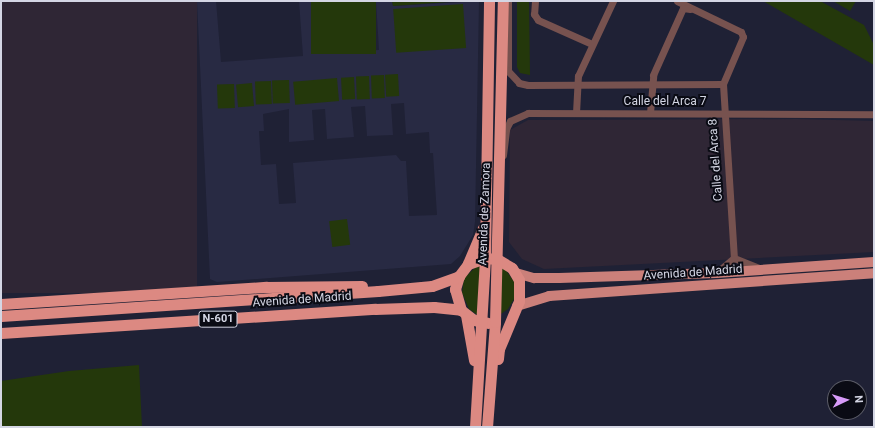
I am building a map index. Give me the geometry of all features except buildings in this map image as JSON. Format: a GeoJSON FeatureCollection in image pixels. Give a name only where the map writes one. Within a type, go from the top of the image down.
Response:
{"type":"FeatureCollection","features":[{"type":"Feature","properties":{"kind":"highway","name":"Avenida de Zamora"},"geometry":{"type":"LineString","coordinates":[[475,427],[485,258],[489,1]]}},
{"type":"Feature","properties":{"kind":"highway","name":"Avenida de Zamora"},"geometry":{"type":"LineString","coordinates":[[487,427],[495,322],[500,170],[503,1]]}},
{"type":"Feature","properties":{"kind":"highway"},"geometry":{"type":"LineString","coordinates":[[472,427],[474,364],[464,312],[455,289],[459,276],[468,264],[486,222]]}},
{"type":"Feature","properties":{"kind":"highway"},"geometry":{"type":"LineString","coordinates":[[468,264],[485,258],[497,259],[506,263],[516,273],[520,287],[514,310],[499,349],[491,427]]}},
{"type":"Feature","properties":{"kind":"highway","name":"Avenida de Madrid"},"geometry":{"type":"LineString","coordinates":[[1,316],[378,291],[432,286],[459,276]]}},
{"type":"Feature","properties":{"kind":"highway"},"geometry":{"type":"LineString","coordinates":[[1,304],[292,286],[361,286],[378,291]]}},
{"type":"Feature","properties":{"kind":"highway","name":"Avenida de Madrid"},"geometry":{"type":"LineString","coordinates":[[1,333],[375,309],[434,307],[464,312]]}},
{"type":"Feature","properties":{"kind":"highway"},"geometry":{"type":"LineString","coordinates":[[464,312],[482,323],[495,322],[514,310]]}},
{"type":"Feature","properties":{"kind":"main road","name":"Avenida de Madrid"},"geometry":{"type":"LineString","coordinates":[[516,273],[547,278],[716,273],[874,262]]}},
{"type":"Feature","properties":{"kind":"main road","name":"Avenida de Madrid"},"geometry":{"type":"LineString","coordinates":[[514,310],[548,296],[874,273]]}},
{"type":"Feature","properties":{"kind":"street","name":"Calle del Arca 7"},"geometry":{"type":"LineString","coordinates":[[508,1],[508,71],[512,77],[528,85],[723,84]]}},
{"type":"Feature","properties":{"kind":"street"},"geometry":{"type":"LineString","coordinates":[[535,1],[534,14],[538,20],[592,44]]}},
{"type":"Feature","properties":{"kind":"street"},"geometry":{"type":"LineString","coordinates":[[576,113],[578,76],[613,1]]}},
{"type":"Feature","properties":{"kind":"street","name":"Calle del Arca 8"},"geometry":{"type":"LineString","coordinates":[[677,1],[741,32],[743,37],[723,84],[734,258]]}},
{"type":"Feature","properties":{"kind":"street"},"geometry":{"type":"LineString","coordinates":[[650,113],[653,75],[683,8],[698,11]]}},
{"type":"Feature","properties":{"kind":"street","name":"Calle del Arca 7"},"geometry":{"type":"LineString","coordinates":[[500,170],[506,129],[510,121],[528,113],[874,114]]}},
{"type":"Feature","properties":{"kind":"street"},"geometry":{"type":"LineString","coordinates":[[734,258],[763,270]]}},
{"type":"Feature","properties":{"kind":"street","name":"Avenida de Madrid"},"geometry":{"type":"LineString","coordinates":[[716,273],[734,258]]}},
{"type":"Feature","properties":{"kind":"shaded area"},"geometry":{"type":"Polygon","coordinates":[[[1,1],[197,1],[197,293],[1,293],[1,1]]]}},
{"type":"Feature","properties":{"kind":"shaded area"},"geometry":{"type":"Polygon","coordinates":[[[197,1],[216,1],[221,62],[303,56],[299,1],[311,1],[314,53],[379,50],[376,1],[392,1],[393,6],[479,1],[475,222],[473,235],[460,256],[451,264],[217,282],[210,279],[197,1]],[[404,103],[391,104],[393,135],[367,136],[365,106],[351,107],[354,137],[327,139],[325,109],[312,110],[314,140],[289,142],[289,109],[263,114],[264,131],[259,131],[261,165],[276,164],[279,204],[296,203],[293,163],[396,155],[401,161],[406,161],[409,216],[437,215],[433,153],[430,153],[429,132],[406,134],[404,103]]]}},
{"type":"Feature","properties":{"kind":"shaded area"},"geometry":{"type":"Polygon","coordinates":[[[797,119],[874,121],[874,252],[544,269],[522,259],[509,242],[510,130],[528,120],[797,119]]]}},
{"type":"Feature","properties":{"kind":"green space"},"geometry":{"type":"Polygon","coordinates":[[[311,1],[376,1],[376,54],[311,54],[311,1]]]}},
{"type":"Feature","properties":{"kind":"green space"},"geometry":{"type":"Polygon","coordinates":[[[392,1],[462,1],[393,6],[392,1]]]}},
{"type":"Feature","properties":{"kind":"green space"},"geometry":{"type":"Polygon","coordinates":[[[517,1],[529,1],[530,75],[520,73],[517,67],[517,1]]]}},
{"type":"Feature","properties":{"kind":"green space"},"geometry":{"type":"Polygon","coordinates":[[[763,1],[820,1],[864,25],[874,45],[874,65],[763,1]]]}},
{"type":"Feature","properties":{"kind":"green space"},"geometry":{"type":"Polygon","coordinates":[[[833,1],[856,1],[850,11],[833,1]]]}},
{"type":"Feature","properties":{"kind":"green space"},"geometry":{"type":"Polygon","coordinates":[[[463,4],[466,48],[396,53],[393,9],[463,4]]]}},
{"type":"Feature","properties":{"kind":"green space"},"geometry":{"type":"Polygon","coordinates":[[[398,74],[399,96],[386,97],[385,75],[398,74]]]}},
{"type":"Feature","properties":{"kind":"green space"},"geometry":{"type":"Polygon","coordinates":[[[371,75],[384,75],[385,98],[372,98],[371,75]]]}},
{"type":"Feature","properties":{"kind":"green space"},"geometry":{"type":"Polygon","coordinates":[[[356,76],[369,76],[370,99],[357,99],[356,76]]]}},
{"type":"Feature","properties":{"kind":"green space"},"geometry":{"type":"Polygon","coordinates":[[[354,77],[355,99],[342,100],[341,78],[354,77]]]}},
{"type":"Feature","properties":{"kind":"green space"},"geometry":{"type":"Polygon","coordinates":[[[337,78],[339,101],[295,105],[293,82],[337,78]]]}},
{"type":"Feature","properties":{"kind":"green space"},"geometry":{"type":"Polygon","coordinates":[[[289,80],[290,103],[273,104],[272,81],[289,80]]]}},
{"type":"Feature","properties":{"kind":"green space"},"geometry":{"type":"Polygon","coordinates":[[[271,81],[272,104],[256,105],[255,82],[271,81]]]}},
{"type":"Feature","properties":{"kind":"green space"},"geometry":{"type":"Polygon","coordinates":[[[252,83],[254,106],[238,107],[236,84],[252,83]]]}},
{"type":"Feature","properties":{"kind":"green space"},"geometry":{"type":"Polygon","coordinates":[[[234,84],[235,108],[218,109],[217,85],[234,84]]]}},
{"type":"Feature","properties":{"kind":"green space"},"geometry":{"type":"Polygon","coordinates":[[[347,219],[350,245],[332,247],[329,221],[347,219]]]}},
{"type":"Feature","properties":{"kind":"green space"},"geometry":{"type":"Polygon","coordinates":[[[476,267],[481,267],[479,316],[469,309],[462,293],[464,278],[476,267]]]}},
{"type":"Feature","properties":{"kind":"green space"},"geometry":{"type":"Polygon","coordinates":[[[501,267],[505,269],[515,283],[514,299],[508,309],[498,316],[501,267]]]}},
{"type":"Feature","properties":{"kind":"green space"},"geometry":{"type":"Polygon","coordinates":[[[139,365],[142,427],[1,427],[1,381],[69,371],[139,365]]]}}]}
